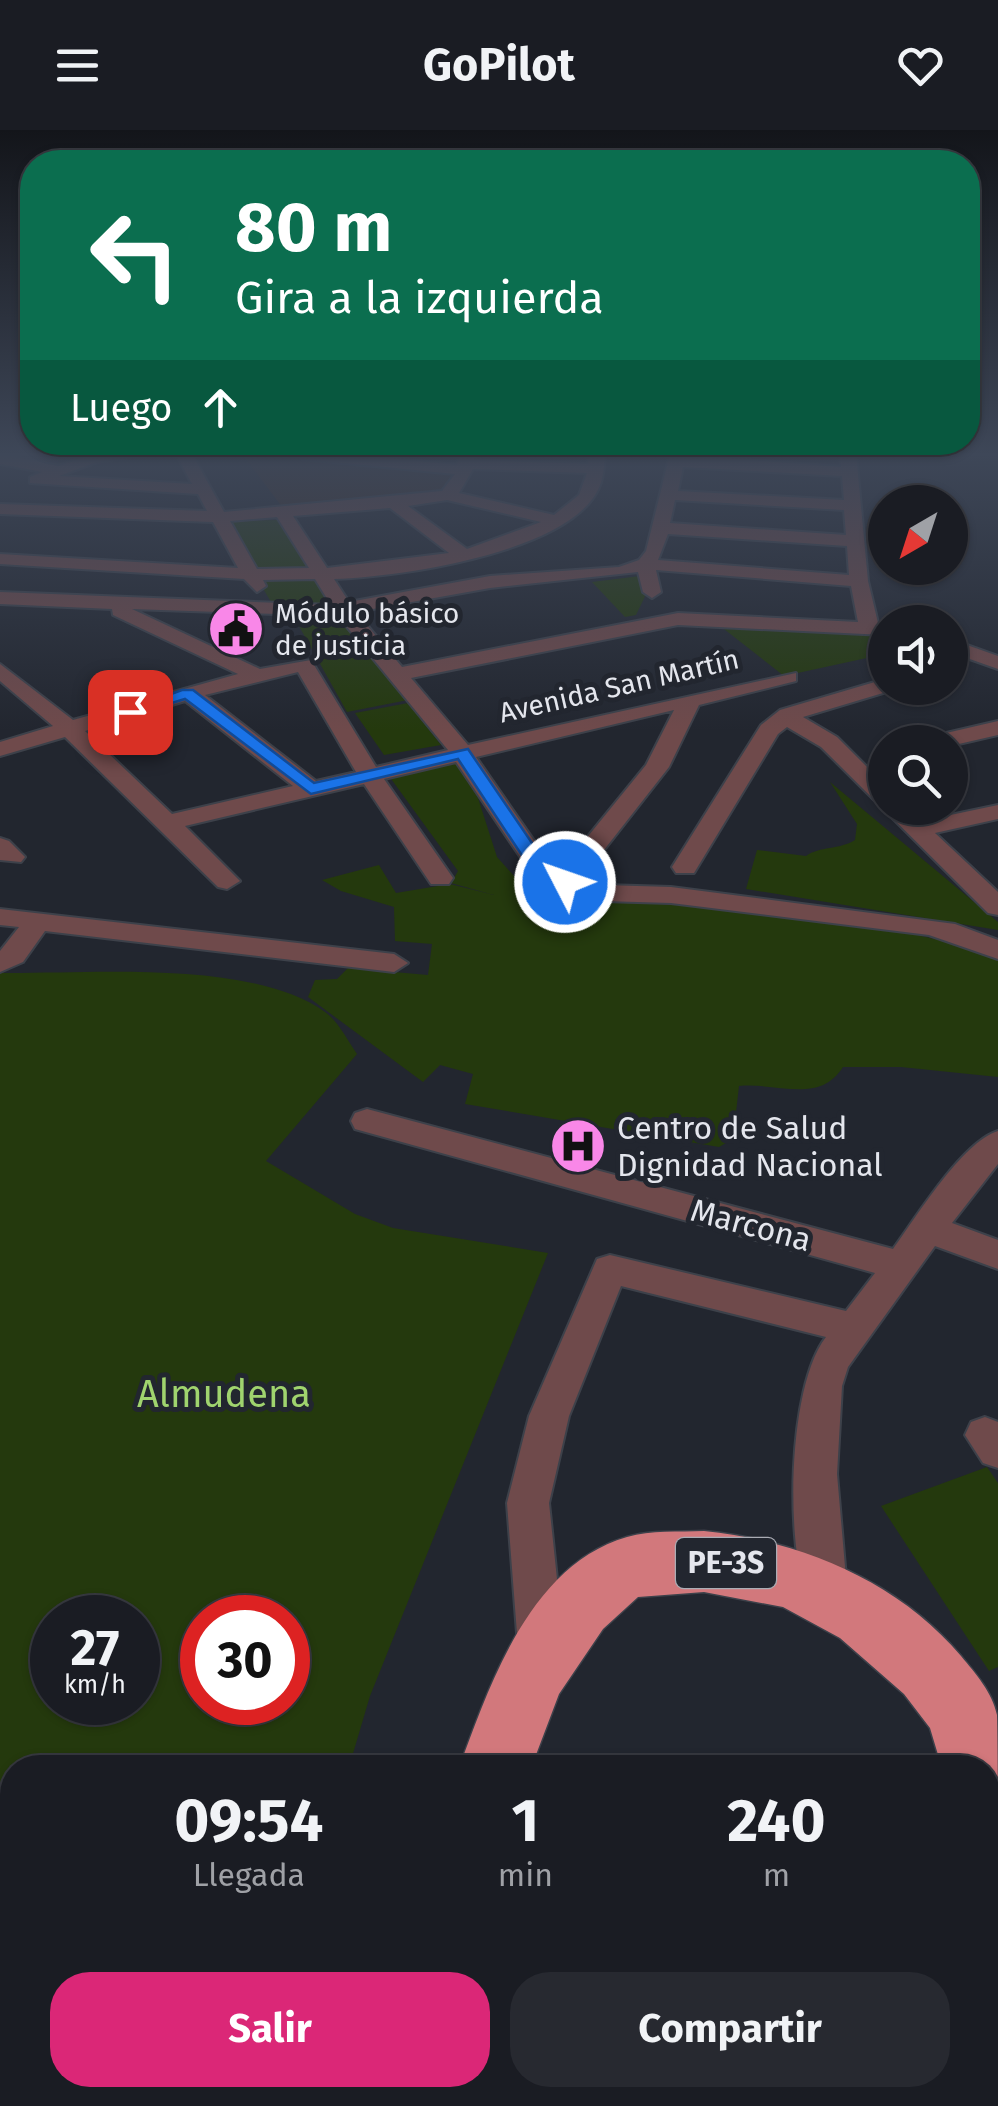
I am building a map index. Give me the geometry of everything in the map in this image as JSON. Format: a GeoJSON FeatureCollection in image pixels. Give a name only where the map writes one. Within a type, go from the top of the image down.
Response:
{"type":"FeatureCollection","features":[{"type":"Feature","properties":{"kind":"highway","name":"PE-3S"},"geometry":{"type":"LineString","coordinates":[[499,1755],[526,1678],[574,1609],[624,1569],[692,1560],[759,1567],[826,1590],[917,1660],[958,1706],[974,1755]]}},
{"type":"Feature","properties":{"kind":"street"},"geometry":{"type":"LineString","coordinates":[[234,546],[272,612]]}},
{"type":"Feature","properties":{"kind":"street"},"geometry":{"type":"LineString","coordinates":[[305,546],[344,610],[462,753],[530,853],[565,882],[603,893],[671,896],[929,927],[955,932],[998,950]]}},
{"type":"Feature","properties":{"kind":"street"},"geometry":{"type":"LineString","coordinates":[[451,546],[464,556]]}},
{"type":"Feature","properties":{"kind":"street"},"geometry":{"type":"LineString","coordinates":[[0,559],[322,572],[464,556],[500,546]]}},
{"type":"Feature","properties":{"kind":"street"},"geometry":{"type":"LineString","coordinates":[[644,564],[656,546]]}},
{"type":"Feature","properties":{"kind":"street"},"geometry":{"type":"LineString","coordinates":[[858,546],[858,581],[868,606]]}},
{"type":"Feature","properties":{"kind":"street"},"geometry":{"type":"LineString","coordinates":[[644,564],[652,592]]}},
{"type":"Feature","properties":{"kind":"street"},"geometry":{"type":"LineString","coordinates":[[0,598],[241,612],[344,610],[490,582],[602,575],[644,564],[858,581]]}},
{"type":"Feature","properties":{"kind":"street"},"geometry":{"type":"LineString","coordinates":[[104,604],[256,675]]}},
{"type":"Feature","properties":{"kind":"street"},"geometry":{"type":"LineString","coordinates":[[398,674],[678,619],[868,628]]}},
{"type":"Feature","properties":{"kind":"street"},"geometry":{"type":"LineString","coordinates":[[0,749],[188,693],[304,664],[370,774],[440,878]]}},
{"type":"Feature","properties":{"kind":"street"},"geometry":{"type":"LineString","coordinates":[[0,670],[71,730],[228,881]]}},
{"type":"Feature","properties":{"kind":"street","name":"Avenida San Martín"},"geometry":{"type":"LineString","coordinates":[[167,823],[790,677]]}},
{"type":"Feature","properties":{"kind":"street"},"geometry":{"type":"LineString","coordinates":[[685,867],[756,746],[802,710],[868,690]]}},
{"type":"Feature","properties":{"kind":"street"},"geometry":{"type":"LineString","coordinates":[[188,693],[311,789]]}},
{"type":"Feature","properties":{"kind":"street"},"geometry":{"type":"LineString","coordinates":[[565,882],[657,767],[689,703]]}},
{"type":"Feature","properties":{"kind":"street"},"geometry":{"type":"LineString","coordinates":[[787,720],[814,732],[868,783]]}},
{"type":"Feature","properties":{"kind":"street"},"geometry":{"type":"LineString","coordinates":[[968,735],[998,728]]}},
{"type":"Feature","properties":{"kind":"street"},"geometry":{"type":"LineString","coordinates":[[851,766],[868,761]]}},
{"type":"Feature","properties":{"kind":"street"},"geometry":{"type":"LineString","coordinates":[[918,830],[998,812]]}},
{"type":"Feature","properties":{"kind":"street"},"geometry":{"type":"LineString","coordinates":[[913,825],[998,908]]}},
{"type":"Feature","properties":{"kind":"street"},"geometry":{"type":"LineString","coordinates":[[0,917],[394,963]]}},
{"type":"Feature","properties":{"kind":"street"},"geometry":{"type":"LineString","coordinates":[[0,963],[12,956],[38,921]]}},
{"type":"Feature","properties":{"kind":"street","name":"Marcona"},"geometry":{"type":"LineString","coordinates":[[367,1122],[902,1266]]}},
{"type":"Feature","properties":{"kind":"street"},"geometry":{"type":"LineString","coordinates":[[826,1590],[818,1496],[819,1388],[830,1361],[929,1230],[984,1178],[998,1143]]}},
{"type":"Feature","properties":{"kind":"street"},"geometry":{"type":"LineString","coordinates":[[929,1230],[998,1255]]}},
{"type":"Feature","properties":{"kind":"street"},"geometry":{"type":"LineString","coordinates":[[542,1655],[528,1503],[548,1416],[610,1269],[856,1329]]}},
{"type":"Feature","properties":{"kind":"green space"},"geometry":{"type":"Polygon","coordinates":[[[238,546],[295,546],[311,570],[252,570],[238,546]]]}},
{"type":"Feature","properties":{"kind":"green space"},"geometry":{"type":"Polygon","coordinates":[[[255,575],[318,575],[336,608],[274,607],[255,575]]]}},
{"type":"Feature","properties":{"kind":"green space"},"geometry":{"type":"Polygon","coordinates":[[[648,575],[651,584],[636,615],[625,617],[592,582],[648,575]]]}},
{"type":"Feature","properties":{"kind":"green space"},"geometry":{"type":"Polygon","coordinates":[[[332,618],[343,622],[408,700],[347,712],[295,619],[332,618]]]}},
{"type":"Feature","properties":{"kind":"green space"},"geometry":{"type":"Polygon","coordinates":[[[715,622],[868,632],[868,658],[784,676],[715,622]]]}},
{"type":"Feature","properties":{"kind":"green space"},"geometry":{"type":"Polygon","coordinates":[[[408,703],[441,745],[384,755],[355,713],[408,703]]]}},
{"type":"Feature","properties":{"kind":"green space"},"geometry":{"type":"Polygon","coordinates":[[[454,761],[478,798],[497,857],[524,887],[519,890],[556,898],[724,908],[835,920],[998,957],[998,1077],[901,1067],[843,1067],[833,1079],[810,1089],[739,1086],[733,1139],[719,1147],[465,1104],[473,1074],[440,1065],[423,1082],[308,997],[315,980],[337,979],[348,968],[428,975],[432,944],[395,941],[394,907],[341,891],[322,880],[379,865],[396,893],[450,884],[494,895],[451,883],[458,871],[389,776],[454,761]]]}},
{"type":"Feature","properties":{"kind":"green space"},"geometry":{"type":"Polygon","coordinates":[[[830,782],[868,814],[868,825],[882,825],[998,922],[998,930],[746,889],[757,850],[806,856],[855,840],[857,824],[830,782]]]}},
{"type":"Feature","properties":{"kind":"green space","name":"Almudena"},"geometry":{"type":"Polygon","coordinates":[[[0,973],[168,973],[256,984],[293,995],[325,1012],[357,1054],[266,1161],[355,1214],[393,1228],[548,1253],[370,1696],[353,1755],[0,1755],[0,973]]]}},
{"type":"Feature","properties":{"kind":"green space"},"geometry":{"type":"Polygon","coordinates":[[[987,1467],[998,1483],[998,1667],[989,1671],[881,1506],[987,1467]]]}},
{"type":"Feature","properties":{"kind":"place","name":"Módulo básico de justicia"},"geometry":{"type":"Point","coordinates":[236,629]}},
{"type":"Feature","properties":{"kind":"place","name":"Centro de Salud Dignidad Nacional"},"geometry":{"type":"Point","coordinates":[578,1146]}},
{"type":"Feature","properties":{"kind":"route"},"geometry":{"type":"LineString","coordinates":[[130,712],[188,693],[311,789],[462,753],[530,853],[543,868],[565,882]]}}]}
